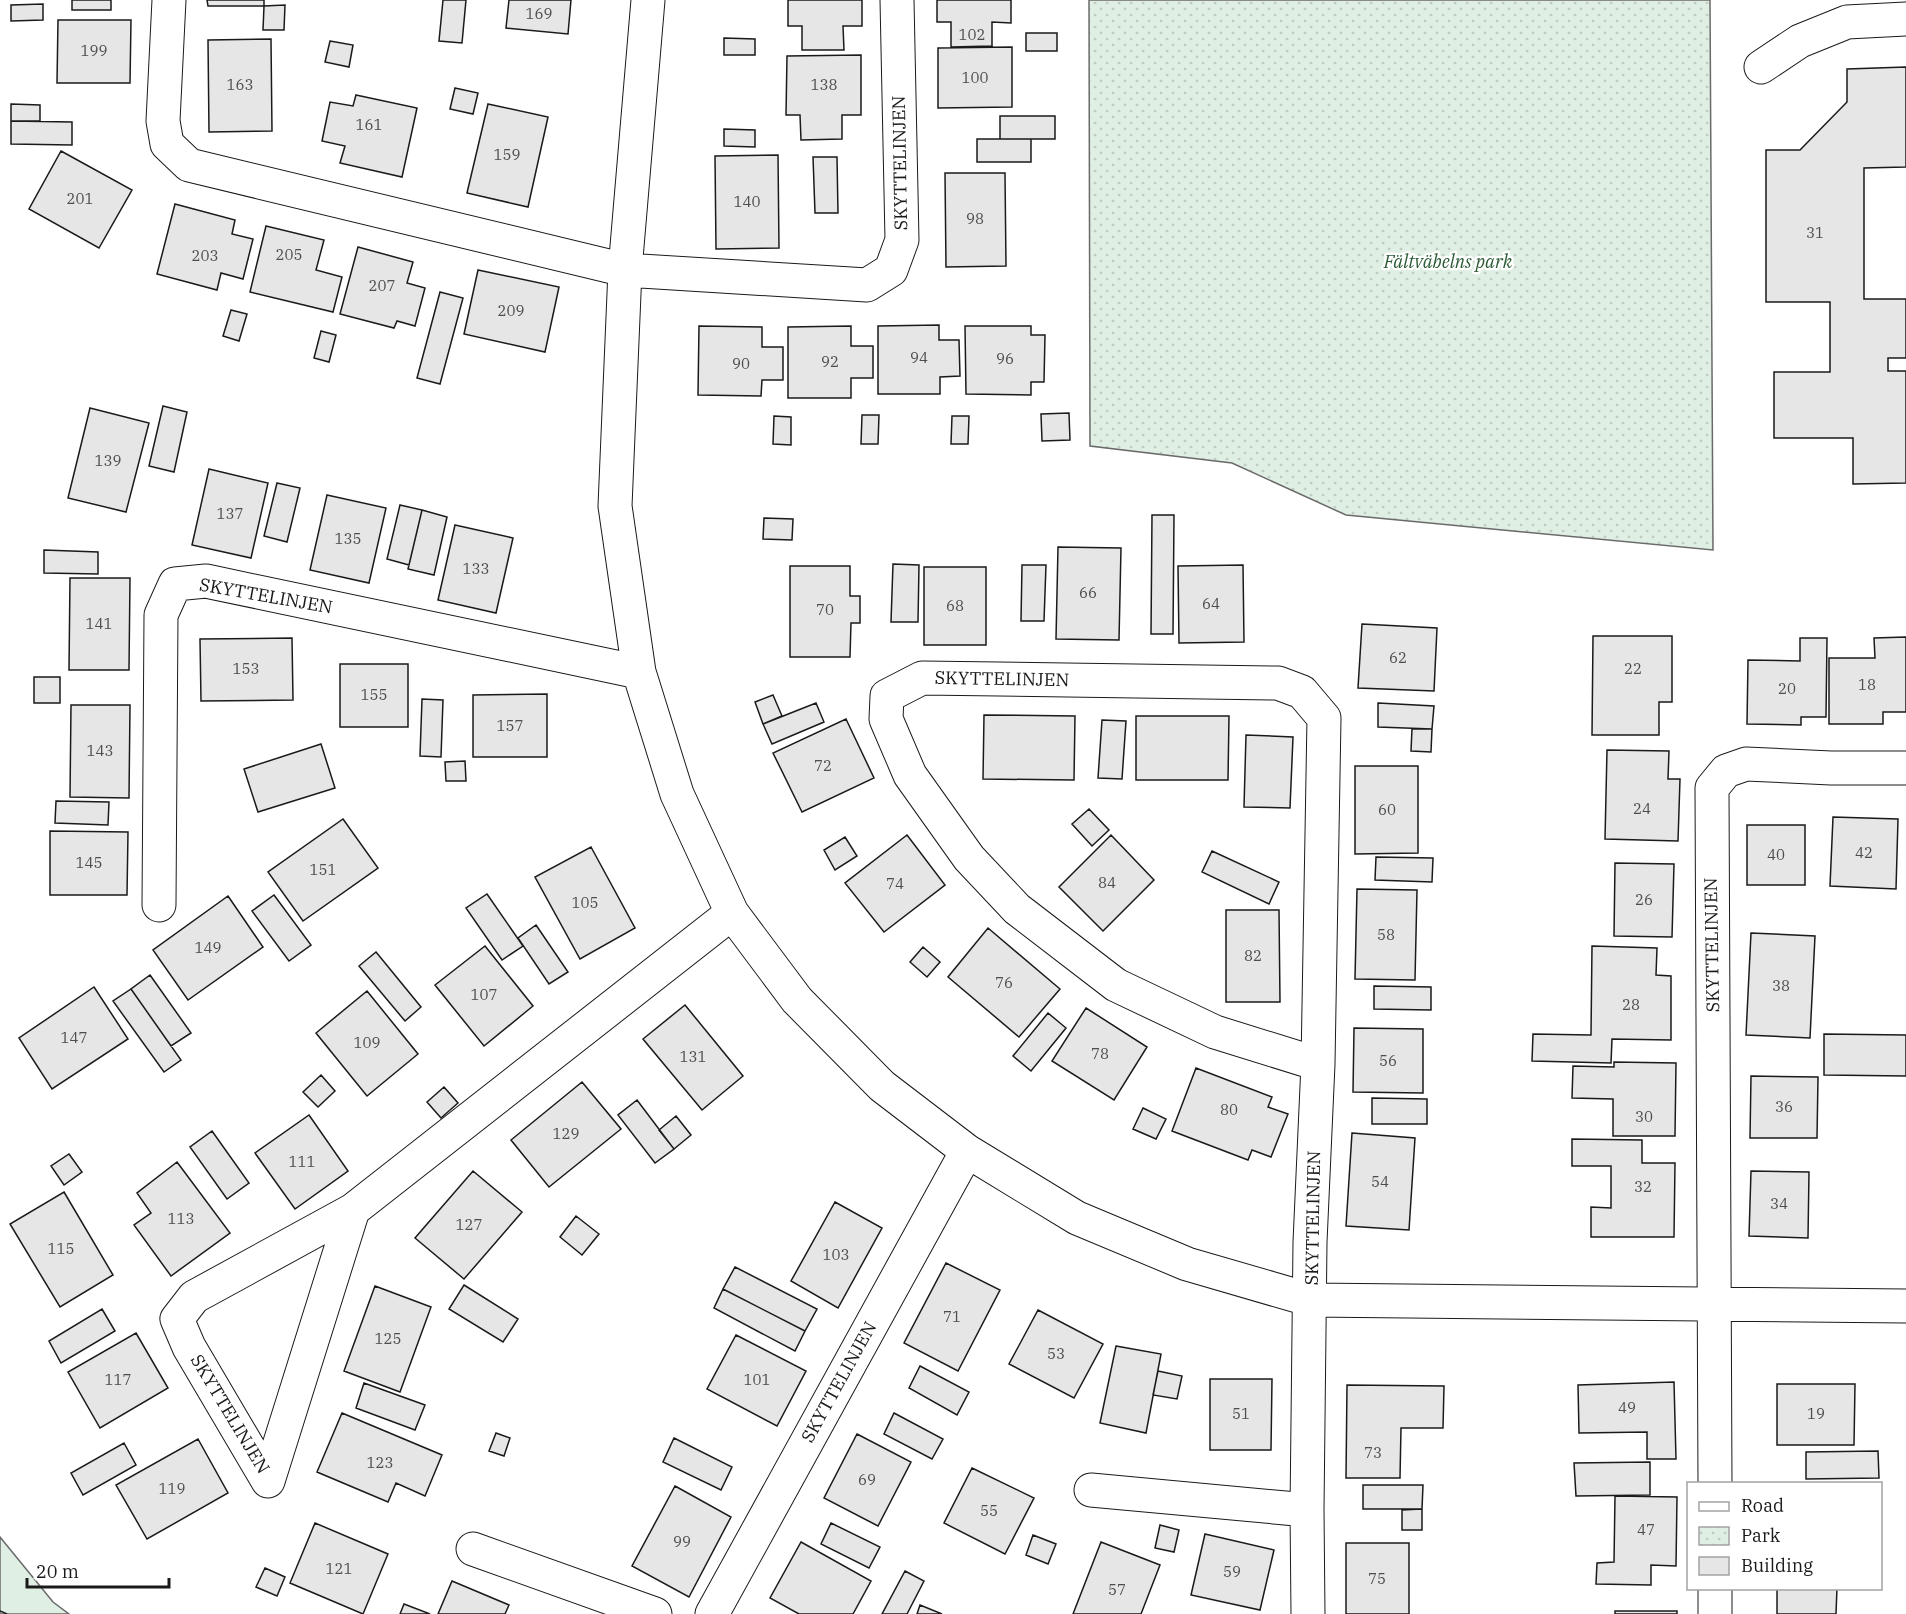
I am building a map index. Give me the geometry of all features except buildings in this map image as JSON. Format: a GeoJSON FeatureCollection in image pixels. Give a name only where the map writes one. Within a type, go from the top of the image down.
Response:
{"type":"FeatureCollection","features":[{"type":"Feature","properties":{"kind":"street","name":"SKYTTELINJEN"},"geometry":{"type":"LineString","coordinates":[[169,0],[163,121],[166,144],[189,165],[625,270],[867,285],[891,270],[902,240],[897,0]]}},
{"type":"Feature","properties":{"kind":"street","name":"SKYTTELINJEN"},"geometry":{"type":"LineString","coordinates":[[648,0],[625,270],[615,506],[639,672],[677,794],[732,914],[798,1000],[882,1086],[967,1151],[1077,1218],[1188,1264],[1311,1300],[1906,1306]]}},
{"type":"Feature","properties":{"kind":"street"},"geometry":{"type":"LineString","coordinates":[[1761,67],[1800,41],[1847,22],[1906,19]]}},
{"type":"Feature","properties":{"kind":"street","name":"SKYTTELINJEN"},"geometry":{"type":"LineString","coordinates":[[159,905],[161,615],[175,584],[206,581],[639,672]]}},
{"type":"Feature","properties":{"kind":"street","name":"SKYTTELINJEN"},"geometry":{"type":"LineString","coordinates":[[1308,1614],[1306,1510],[1311,1300],[1310,1242],[1318,1065],[1324,718],[1302,692],[1278,683],[922,678],[887,696],[886,718],[910,775],[969,858],[1017,909],[1116,985],[1215,1032],[1318,1065]]}},
{"type":"Feature","properties":{"kind":"street","name":"SKYTTELINJEN"},"geometry":{"type":"LineString","coordinates":[[1715,1482],[1712,788],[1726,771],[1746,764],[1831,768],[1906,768]]}},
{"type":"Feature","properties":{"kind":"street","name":"SKYTTELINJEN"},"geometry":{"type":"LineString","coordinates":[[353,1210],[268,1480],[189,1347],[177,1319],[194,1297],[353,1210],[732,914]]}},
{"type":"Feature","properties":{"kind":"street","name":"SKYTTELINJEN"},"geometry":{"type":"LineString","coordinates":[[712,1614],[967,1151]]}},
{"type":"Feature","properties":{"kind":"street"},"geometry":{"type":"LineString","coordinates":[[1091,1490],[1306,1510]]}},
{"type":"Feature","properties":{"kind":"street"},"geometry":{"type":"LineString","coordinates":[[473,1549],[655,1614]]}},
{"type":"Feature","properties":{"kind":"street"},"geometry":{"type":"LineString","coordinates":[[1715,1590],[1715,1614]]}},
{"type":"Feature","properties":{"kind":"green space","name":"Fältväbelns park"},"geometry":{"type":"Polygon","coordinates":[[[1089,0],[1710,0],[1713,550],[1346,515],[1232,463],[1090,446],[1089,0]]]}},
{"type":"Feature","properties":{"kind":"green space"},"geometry":{"type":"Polygon","coordinates":[[[0,1537],[53,1602],[69,1614],[0,1614],[0,1537]]]}},
{"type":"Feature","properties":{"kind":"fence"},"geometry":{"type":"LineString","coordinates":[[0,1611],[7,1614]]}}]}
